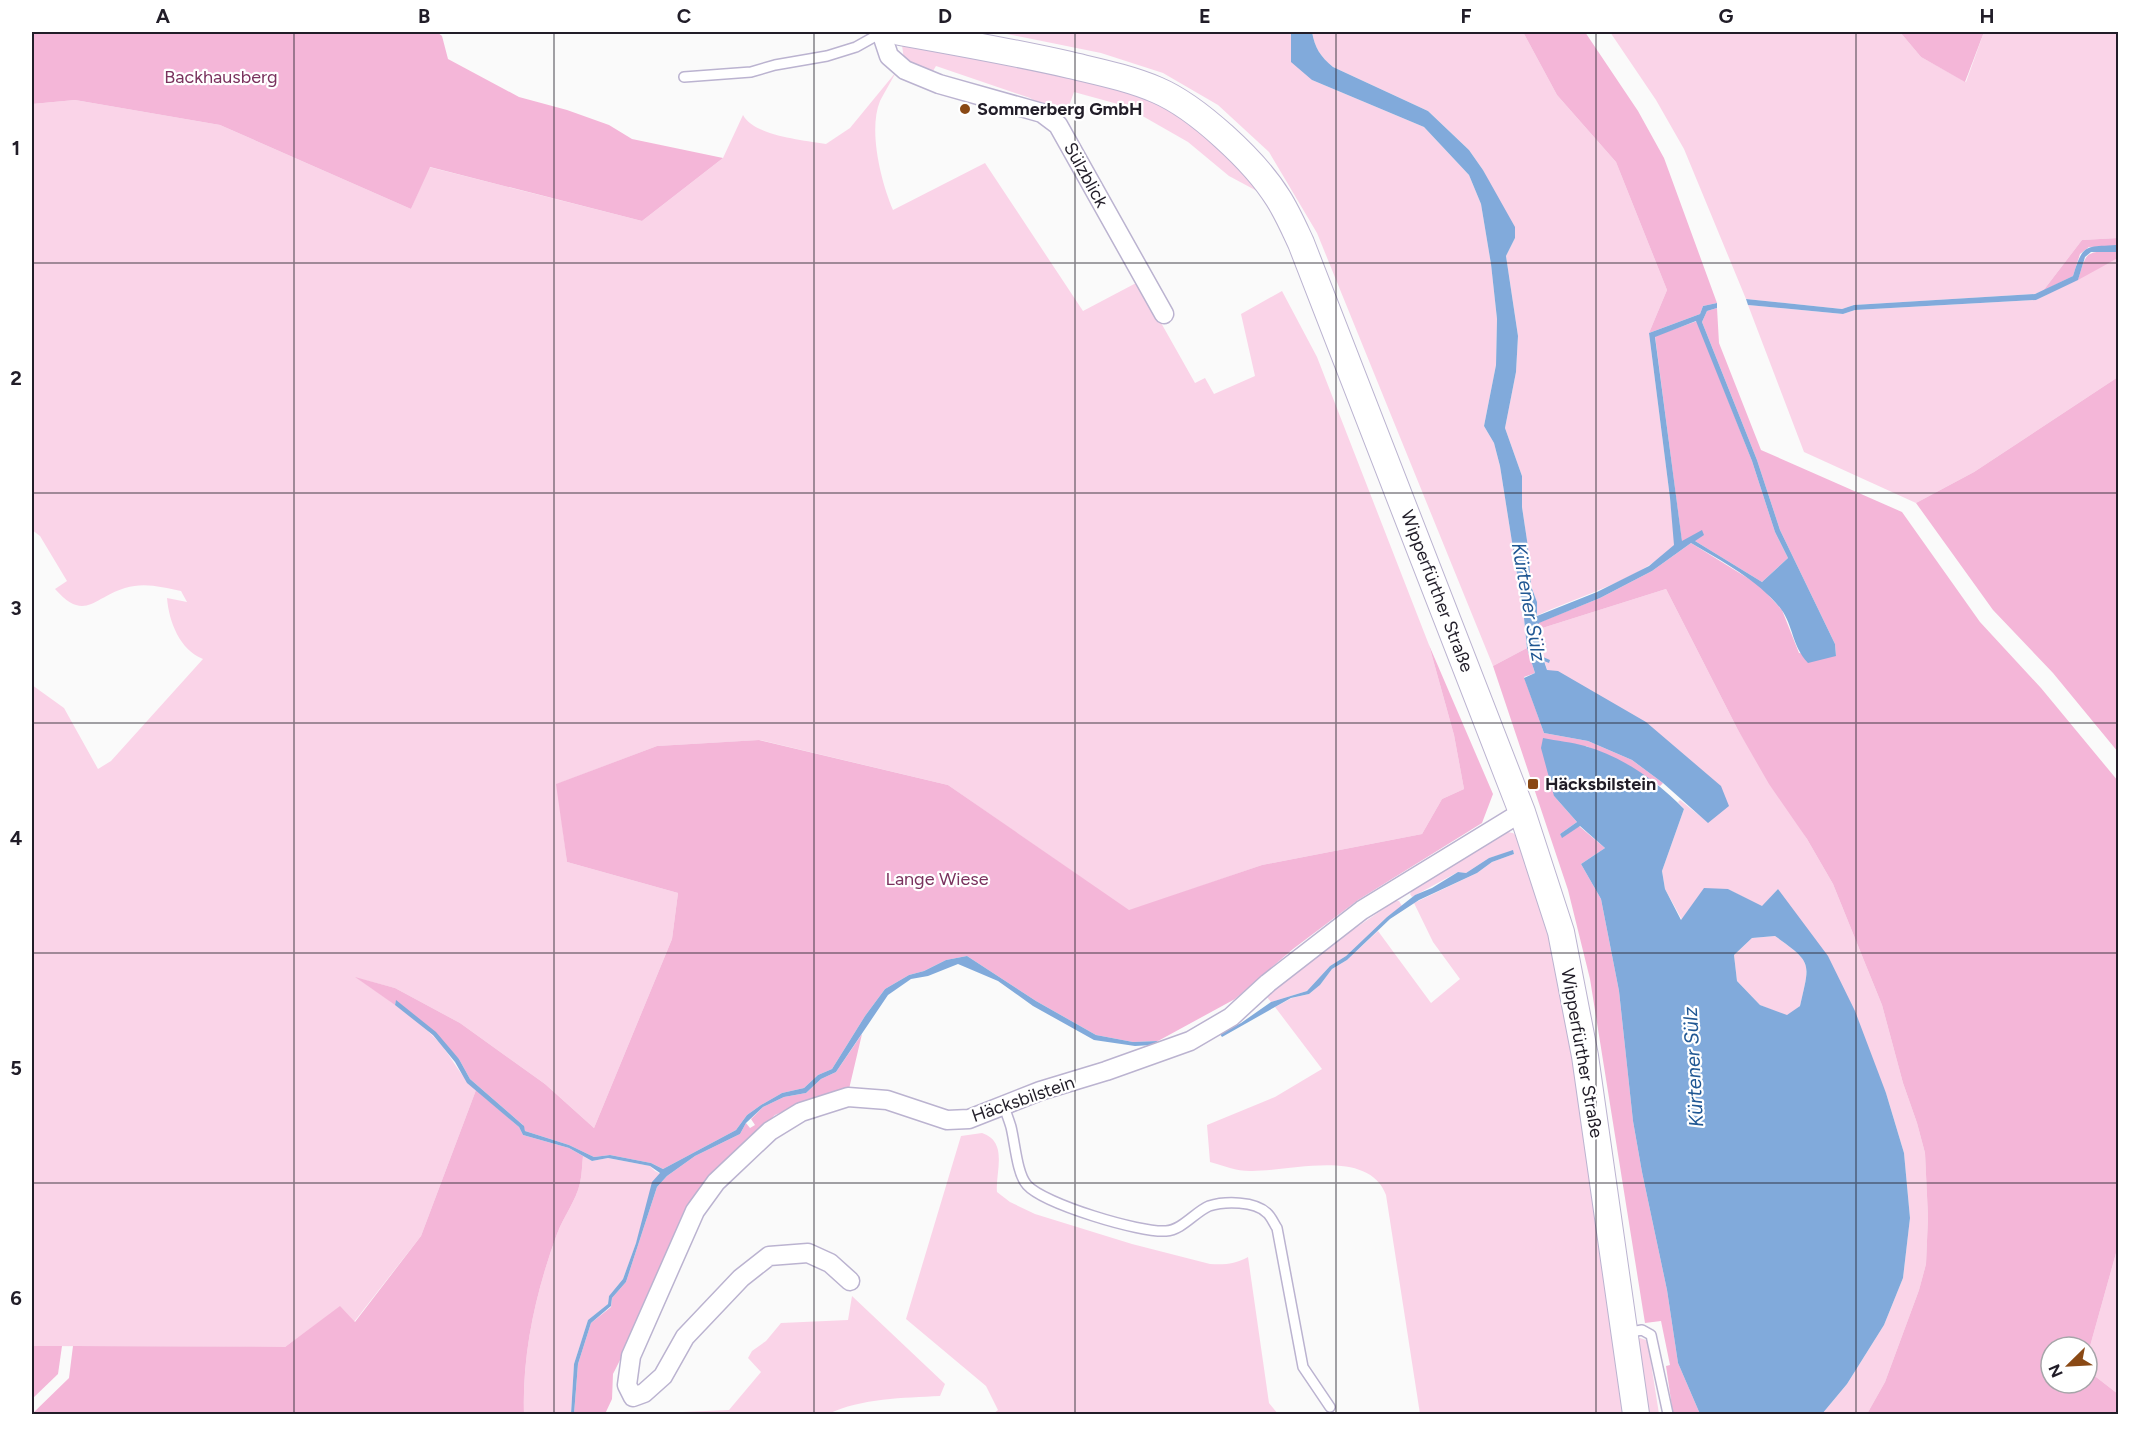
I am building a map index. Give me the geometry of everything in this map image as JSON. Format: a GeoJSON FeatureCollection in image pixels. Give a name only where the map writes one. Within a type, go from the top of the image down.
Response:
{"type":"FeatureCollection","features":[{"type":"Feature","properties":{"kind":"main road","name":"Wipperfürther Straße"},"geometry":{"type":"LineString","coordinates":[[887,32],[1046,60],[1114,75],[1158,90],[1194,113],[1226,139],[1253,166],[1278,198],[1301,243],[1522,812],[1561,932],[1585,1056],[1636,1414]]}},
{"type":"Feature","properties":{"kind":"street","name":"Sülzblick"},"geometry":{"type":"LineString","coordinates":[[887,32],[889,56],[905,70],[939,84],[1042,113],[1058,125],[1164,314]]}},
{"type":"Feature","properties":{"kind":"street","name":"Häcksbilstein"},"geometry":{"type":"LineString","coordinates":[[850,1281],[830,1263],[808,1253],[769,1256],[741,1278],[685,1337],[663,1376],[644,1393],[633,1397],[627,1385],[631,1356],[695,1211],[716,1182],[770,1131],[801,1112],[848,1097],[887,1100],[947,1120],[969,1119],[1190,1041],[1231,1017],[1268,983],[1362,910],[1522,812]]}},
{"type":"Feature","properties":{"kind":"lane"},"geometry":{"type":"LineString","coordinates":[[684,77],[751,72],[775,65],[828,56],[856,47],[887,32]]}},
{"type":"Feature","properties":{"kind":"lane"},"geometry":{"type":"LineString","coordinates":[[1004,1106],[1011,1125],[1020,1172],[1027,1185],[1040,1194],[1070,1207],[1144,1229],[1168,1231],[1209,1206],[1251,1205],[1267,1212],[1277,1228],[1303,1367],[1330,1407]]}},
{"type":"Feature","properties":{"kind":"lane"},"geometry":{"type":"LineString","coordinates":[[1625,1333],[1642,1330],[1652,1335],[1668,1414]]}},
{"type":"Feature","properties":{"kind":"shaded area"},"geometry":{"type":"Polygon","coordinates":[[[997,32],[1291,32],[1291,40],[1312,80],[1424,127],[1469,175],[1481,204],[1497,319],[1496,365],[1484,426],[1494,443],[1500,466],[1527,648],[1493,666],[1317,233],[1269,152],[1218,105],[1163,73],[1101,53],[997,32]]]}},
{"type":"Feature","properties":{"kind":"shaded area"},"geometry":{"type":"Polygon","coordinates":[[[1312,32],[1523,32],[1557,95],[1616,162],[1667,290],[1649,333],[1675,545],[1659,559],[1607,587],[1536,616],[1537,602],[1531,586],[1522,507],[1522,476],[1505,428],[1516,372],[1518,336],[1506,256],[1515,238],[1483,170],[1469,150],[1428,111],[1333,67],[1319,51],[1312,32]]]}},
{"type":"Feature","properties":{"kind":"shaded area"},"geometry":{"type":"Polygon","coordinates":[[[1610,32],[1900,32],[1921,57],[1966,82],[1984,32],[2118,32],[2118,238],[2082,240],[2043,291],[2035,294],[1854,305],[1842,309],[1746,299],[1684,149],[1656,100],[1610,32]]]}},
{"type":"Feature","properties":{"kind":"shaded area"},"geometry":{"type":"Polygon","coordinates":[[[902,45],[1088,77],[1144,97],[1194,125],[1237,164],[1257,191],[1229,176],[1188,142],[1125,106],[1074,92],[1064,120],[1030,98],[936,66],[930,76],[904,60],[902,45]]]}},
{"type":"Feature","properties":{"kind":"shaded area"},"geometry":{"type":"Polygon","coordinates":[[[896,72],[880,101],[875,126],[880,171],[893,210],[985,163],[1083,311],[1138,282],[1195,383],[1205,378],[1214,394],[1255,376],[1241,314],[1282,291],[1317,357],[1429,645],[1454,735],[1464,789],[1442,799],[1422,834],[1262,865],[1129,911],[948,785],[760,740],[657,746],[557,784],[567,862],[678,893],[672,939],[594,1128],[545,1084],[460,1023],[395,988],[357,978],[405,1012],[438,1041],[476,1090],[421,1236],[354,1322],[340,1307],[285,1347],[32,1346],[32,685],[64,708],[98,769],[111,761],[203,659],[195,655],[182,642],[170,616],[167,598],[187,602],[181,591],[139,585],[114,592],[90,605],[74,604],[55,589],[67,581],[40,536],[32,530],[32,104],[75,100],[220,125],[411,209],[429,167],[642,221],[723,158],[743,115],[749,122],[768,132],[826,144],[850,128],[896,72]]]}},
{"type":"Feature","properties":{"kind":"shaded area"},"geometry":{"type":"Polygon","coordinates":[[[2118,258],[2118,377],[1974,472],[1916,503],[1804,452],[1748,305],[1843,314],[1855,310],[2036,300],[2118,258]]]}},
{"type":"Feature","properties":{"kind":"shaded area"},"geometry":{"type":"Polygon","coordinates":[[[1666,589],[1738,730],[1833,884],[1882,1005],[1925,1153],[1928,1217],[1926,1264],[1919,1290],[1885,1382],[1867,1414],[1822,1414],[1847,1384],[1884,1325],[1903,1278],[1910,1218],[1904,1153],[1886,1093],[1778,889],[1762,907],[1728,889],[1682,920],[1665,889],[1662,871],[1684,809],[1678,802],[1680,800],[1709,823],[1547,670],[1536,630],[1666,589]]]}},
{"type":"Feature","properties":{"kind":"shaded area"},"geometry":{"type":"Polygon","coordinates":[[[1507,832],[1513,833],[1524,843],[1564,992],[1625,1414],[1420,1414],[1386,1195],[1377,1180],[1363,1171],[1345,1167],[1326,1165],[1250,1171],[1210,1162],[1207,1125],[1275,1097],[1322,1069],[1275,1007],[1292,998],[1309,994],[1320,985],[1332,969],[1347,960],[1378,931],[1431,1003],[1460,979],[1433,942],[1414,903],[1477,873],[1492,862],[1514,854],[1513,851],[1489,858],[1466,873],[1458,872],[1412,897],[1410,894],[1413,889],[1507,832]]]}},
{"type":"Feature","properties":{"kind":"shaded area"},"geometry":{"type":"Polygon","coordinates":[[[1395,901],[1399,901],[1402,906],[1346,956],[1330,966],[1307,991],[1271,1002],[1267,997],[1303,964],[1395,901]]]}},
{"type":"Feature","properties":{"kind":"shaded area"},"geometry":{"type":"Polygon","coordinates":[[[1775,936],[1802,958],[1807,972],[1800,1006],[1787,1016],[1760,1005],[1737,981],[1734,955],[1752,938],[1775,936]]]}},
{"type":"Feature","properties":{"kind":"shaded area"},"geometry":{"type":"Polygon","coordinates":[[[982,1133],[990,1137],[998,1151],[997,1192],[1010,1202],[1035,1214],[1132,1244],[1210,1264],[1230,1264],[1248,1257],[1269,1403],[1278,1414],[993,1414],[998,1410],[986,1386],[906,1319],[961,1136],[982,1133]]]}},
{"type":"Feature","properties":{"kind":"shaded area"},"geometry":{"type":"Polygon","coordinates":[[[583,1156],[592,1161],[608,1158],[650,1166],[661,1174],[623,1279],[609,1296],[608,1304],[588,1320],[574,1364],[571,1414],[524,1414],[525,1368],[537,1300],[557,1234],[578,1190],[583,1156]]]}},
{"type":"Feature","properties":{"kind":"shaded area"},"geometry":{"type":"Polygon","coordinates":[[[2118,1246],[2118,1394],[2099,1379],[2099,1335],[2093,1335],[2118,1246]]]}},
{"type":"Feature","properties":{"kind":"shaded area"},"geometry":{"type":"Polygon","coordinates":[[[852,1296],[945,1384],[940,1396],[869,1402],[828,1414],[680,1414],[682,1412],[729,1410],[761,1372],[748,1358],[752,1351],[766,1341],[781,1323],[848,1320],[852,1296]]]}},
{"type":"Feature","properties":{"kind":"shaded area"},"geometry":{"type":"Polygon","coordinates":[[[1637,1339],[1646,1340],[1648,1344],[1659,1414],[1645,1414],[1637,1339]]]}},
{"type":"Feature","properties":{"kind":"green space","name":"Backhausberg"},"geometry":{"type":"Polygon","coordinates":[[[32,32],[437,32],[442,36],[448,59],[519,97],[567,110],[609,125],[632,139],[723,158],[642,221],[430,167],[411,209],[220,125],[75,100],[32,104],[32,32]]]}},
{"type":"Feature","properties":{"kind":"green space"},"geometry":{"type":"Polygon","coordinates":[[[1523,32],[1585,32],[1638,111],[1664,158],[1717,303],[1703,306],[1700,314],[1649,333],[1667,290],[1616,162],[1557,95],[1523,32]]]}},
{"type":"Feature","properties":{"kind":"green space"},"geometry":{"type":"Polygon","coordinates":[[[1900,32],[1984,32],[1965,82],[1921,57],[1900,32]]]}},
{"type":"Feature","properties":{"kind":"green space"},"geometry":{"type":"Polygon","coordinates":[[[2118,238],[2118,246],[2089,247],[2080,254],[2073,276],[2043,291],[2082,240],[2118,238]]]}},
{"type":"Feature","properties":{"kind":"green space"},"geometry":{"type":"Polygon","coordinates":[[[2115,250],[2118,252],[2118,258],[2078,280],[2083,263],[2089,255],[2115,250]]]}},
{"type":"Feature","properties":{"kind":"green space"},"geometry":{"type":"Polygon","coordinates":[[[1717,308],[1719,343],[1761,450],[1902,512],[1980,622],[2041,688],[2118,781],[2118,1246],[2093,1335],[2039,1335],[2039,1395],[2099,1395],[2099,1379],[2118,1394],[2118,1414],[1867,1414],[1885,1382],[1919,1290],[1926,1264],[1928,1217],[1925,1153],[1882,1005],[1833,884],[1807,839],[1769,784],[1738,730],[1666,589],[1536,630],[1538,623],[1600,598],[1652,571],[1691,543],[1759,585],[1782,610],[1799,653],[1836,656],[1835,644],[1780,530],[1757,460],[1702,322],[1707,311],[1717,308]]]}},
{"type":"Feature","properties":{"kind":"green space"},"geometry":{"type":"Polygon","coordinates":[[[1697,321],[1752,461],[1775,532],[1788,558],[1762,582],[1695,541],[1682,542],[1655,336],[1697,321]]]}},
{"type":"Feature","properties":{"kind":"green space"},"geometry":{"type":"Polygon","coordinates":[[[2118,377],[2118,752],[2053,673],[1993,610],[1916,503],[1974,472],[2118,377]]]}},
{"type":"Feature","properties":{"kind":"green space","name":"Lange Wiese"},"geometry":{"type":"Polygon","coordinates":[[[1429,645],[1493,794],[1482,823],[1358,900],[1293,949],[1235,999],[1158,1041],[1133,1042],[1096,1035],[1036,1001],[967,956],[946,960],[924,971],[909,975],[885,989],[832,1069],[818,1075],[804,1088],[782,1093],[761,1105],[747,1115],[736,1130],[663,1169],[651,1163],[610,1155],[594,1157],[569,1145],[525,1131],[523,1125],[470,1079],[459,1059],[396,1001],[395,1005],[355,977],[395,988],[460,1023],[545,1084],[594,1128],[672,939],[678,893],[567,862],[556,784],[657,746],[759,740],[948,785],[1129,910],[1262,865],[1422,834],[1442,799],[1464,789],[1454,735],[1429,645]]]}},
{"type":"Feature","properties":{"kind":"green space"},"geometry":{"type":"Polygon","coordinates":[[[1527,648],[1535,673],[1524,677],[1544,733],[1588,741],[1632,760],[1663,783],[1660,786],[1628,765],[1586,746],[1554,796],[1577,822],[1560,834],[1562,837],[1579,826],[1605,848],[1581,864],[1601,899],[1619,991],[1633,1121],[1667,1290],[1678,1363],[1700,1414],[1673,1414],[1666,1366],[1670,1365],[1661,1321],[1645,1323],[1590,979],[1568,890],[1493,666],[1527,648]]]}},
{"type":"Feature","properties":{"kind":"green space"},"geometry":{"type":"Polygon","coordinates":[[[862,1034],[849,1089],[819,1096],[775,1115],[714,1173],[613,1374],[612,1399],[605,1414],[574,1414],[578,1364],[591,1323],[611,1307],[612,1298],[626,1282],[657,1187],[667,1176],[695,1156],[740,1134],[746,1123],[750,1128],[755,1125],[751,1119],[763,1107],[784,1097],[806,1093],[821,1079],[836,1072],[862,1034]]]}},
{"type":"Feature","properties":{"kind":"green space"},"geometry":{"type":"Polygon","coordinates":[[[476,1090],[519,1127],[523,1135],[569,1148],[583,1156],[578,1190],[557,1234],[537,1300],[525,1368],[524,1414],[32,1414],[69,1378],[73,1346],[285,1347],[340,1306],[355,1322],[421,1236],[476,1090]]]}},
{"type":"Feature","properties":{"kind":"green space"},"geometry":{"type":"Polygon","coordinates":[[[32,1346],[62,1346],[58,1374],[32,1399],[32,1346]]]}},
{"type":"Feature","properties":{"kind":"water","name":"Kürtener Sülz"},"geometry":{"type":"Polygon","coordinates":[[[1291,32],[1312,32],[1319,51],[1333,67],[1428,111],[1469,150],[1515,227],[1515,238],[1506,256],[1518,336],[1516,372],[1505,428],[1522,476],[1522,507],[1531,586],[1537,602],[1537,616],[1597,592],[1649,566],[1674,545],[1649,333],[1700,314],[1703,306],[1717,303],[1717,308],[1707,311],[1702,322],[1757,460],[1780,530],[1835,644],[1836,656],[1808,663],[1799,650],[1785,615],[1772,599],[1739,572],[1691,543],[1652,571],[1600,598],[1539,623],[1536,630],[1543,657],[1550,660],[1549,663],[1544,661],[1547,670],[1558,671],[1646,722],[1721,786],[1729,806],[1708,823],[1663,783],[1632,760],[1588,741],[1544,733],[1524,678],[1535,673],[1527,648],[1500,466],[1494,443],[1484,426],[1496,365],[1497,319],[1481,204],[1469,175],[1424,127],[1312,80],[1291,62],[1291,32]],[[1696,321],[1655,337],[1682,541],[1702,530],[1704,535],[1695,541],[1762,582],[1788,558],[1775,532],[1752,461],[1696,321]]]}},
{"type":"Feature","properties":{"kind":"water"},"geometry":{"type":"Polygon","coordinates":[[[2116,245],[2118,252],[2091,252],[2085,257],[2078,280],[2036,300],[1855,310],[1843,314],[1748,305],[1746,299],[1842,309],[1854,305],[2035,294],[2073,276],[2079,258],[2086,249],[2116,245]]]}},
{"type":"Feature","properties":{"kind":"water","name":"Kürtener Sülz"},"geometry":{"type":"Polygon","coordinates":[[[1543,738],[1599,751],[1626,763],[1662,789],[1684,809],[1662,871],[1665,889],[1681,920],[1704,888],[1728,889],[1762,906],[1778,889],[1828,956],[1855,1011],[1886,1093],[1904,1153],[1910,1218],[1903,1278],[1884,1325],[1847,1384],[1822,1414],[1700,1414],[1678,1363],[1667,1290],[1633,1121],[1619,991],[1601,899],[1581,864],[1605,848],[1580,826],[1562,838],[1560,834],[1577,822],[1554,796],[1541,748],[1543,738]],[[1775,936],[1752,938],[1734,955],[1737,981],[1760,1005],[1787,1015],[1800,1006],[1807,972],[1802,958],[1775,936]]]}},
{"type":"Feature","properties":{"kind":"water"},"geometry":{"type":"Polygon","coordinates":[[[1513,850],[1514,854],[1492,862],[1477,873],[1419,900],[1390,919],[1347,960],[1332,969],[1320,985],[1309,994],[1291,998],[1222,1037],[1220,1034],[1241,1023],[1271,1002],[1307,991],[1330,966],[1346,956],[1387,917],[1415,895],[1432,888],[1458,872],[1466,873],[1489,858],[1513,850]]]}},
{"type":"Feature","properties":{"kind":"water"},"geometry":{"type":"Polygon","coordinates":[[[967,956],[1036,1001],[1096,1035],[1133,1042],[1158,1041],[1152,1045],[1135,1046],[1094,1040],[1033,1006],[998,981],[958,964],[928,976],[911,979],[888,995],[836,1072],[821,1079],[806,1093],[784,1097],[763,1107],[746,1123],[740,1134],[695,1156],[667,1176],[657,1187],[626,1282],[612,1298],[611,1306],[591,1323],[578,1364],[574,1414],[571,1414],[574,1364],[588,1320],[608,1304],[609,1296],[623,1279],[636,1243],[652,1182],[660,1173],[650,1166],[608,1158],[592,1161],[569,1148],[523,1135],[519,1127],[467,1083],[455,1062],[433,1035],[395,1005],[396,1000],[436,1032],[459,1059],[470,1079],[524,1126],[525,1131],[569,1145],[594,1157],[610,1155],[651,1163],[663,1169],[736,1130],[747,1115],[761,1105],[782,1093],[804,1088],[818,1075],[832,1069],[885,989],[909,975],[924,971],[946,960],[967,956]]]}},
{"type":"Feature","properties":{"kind":"place","name":"Sommerberg GmbH"},"geometry":{"type":"Point","coordinates":[965,109]}},
{"type":"Feature","properties":{"kind":"place","name":"Häcksbilstein"},"geometry":{"type":"Point","coordinates":[1533,784]}}]}
